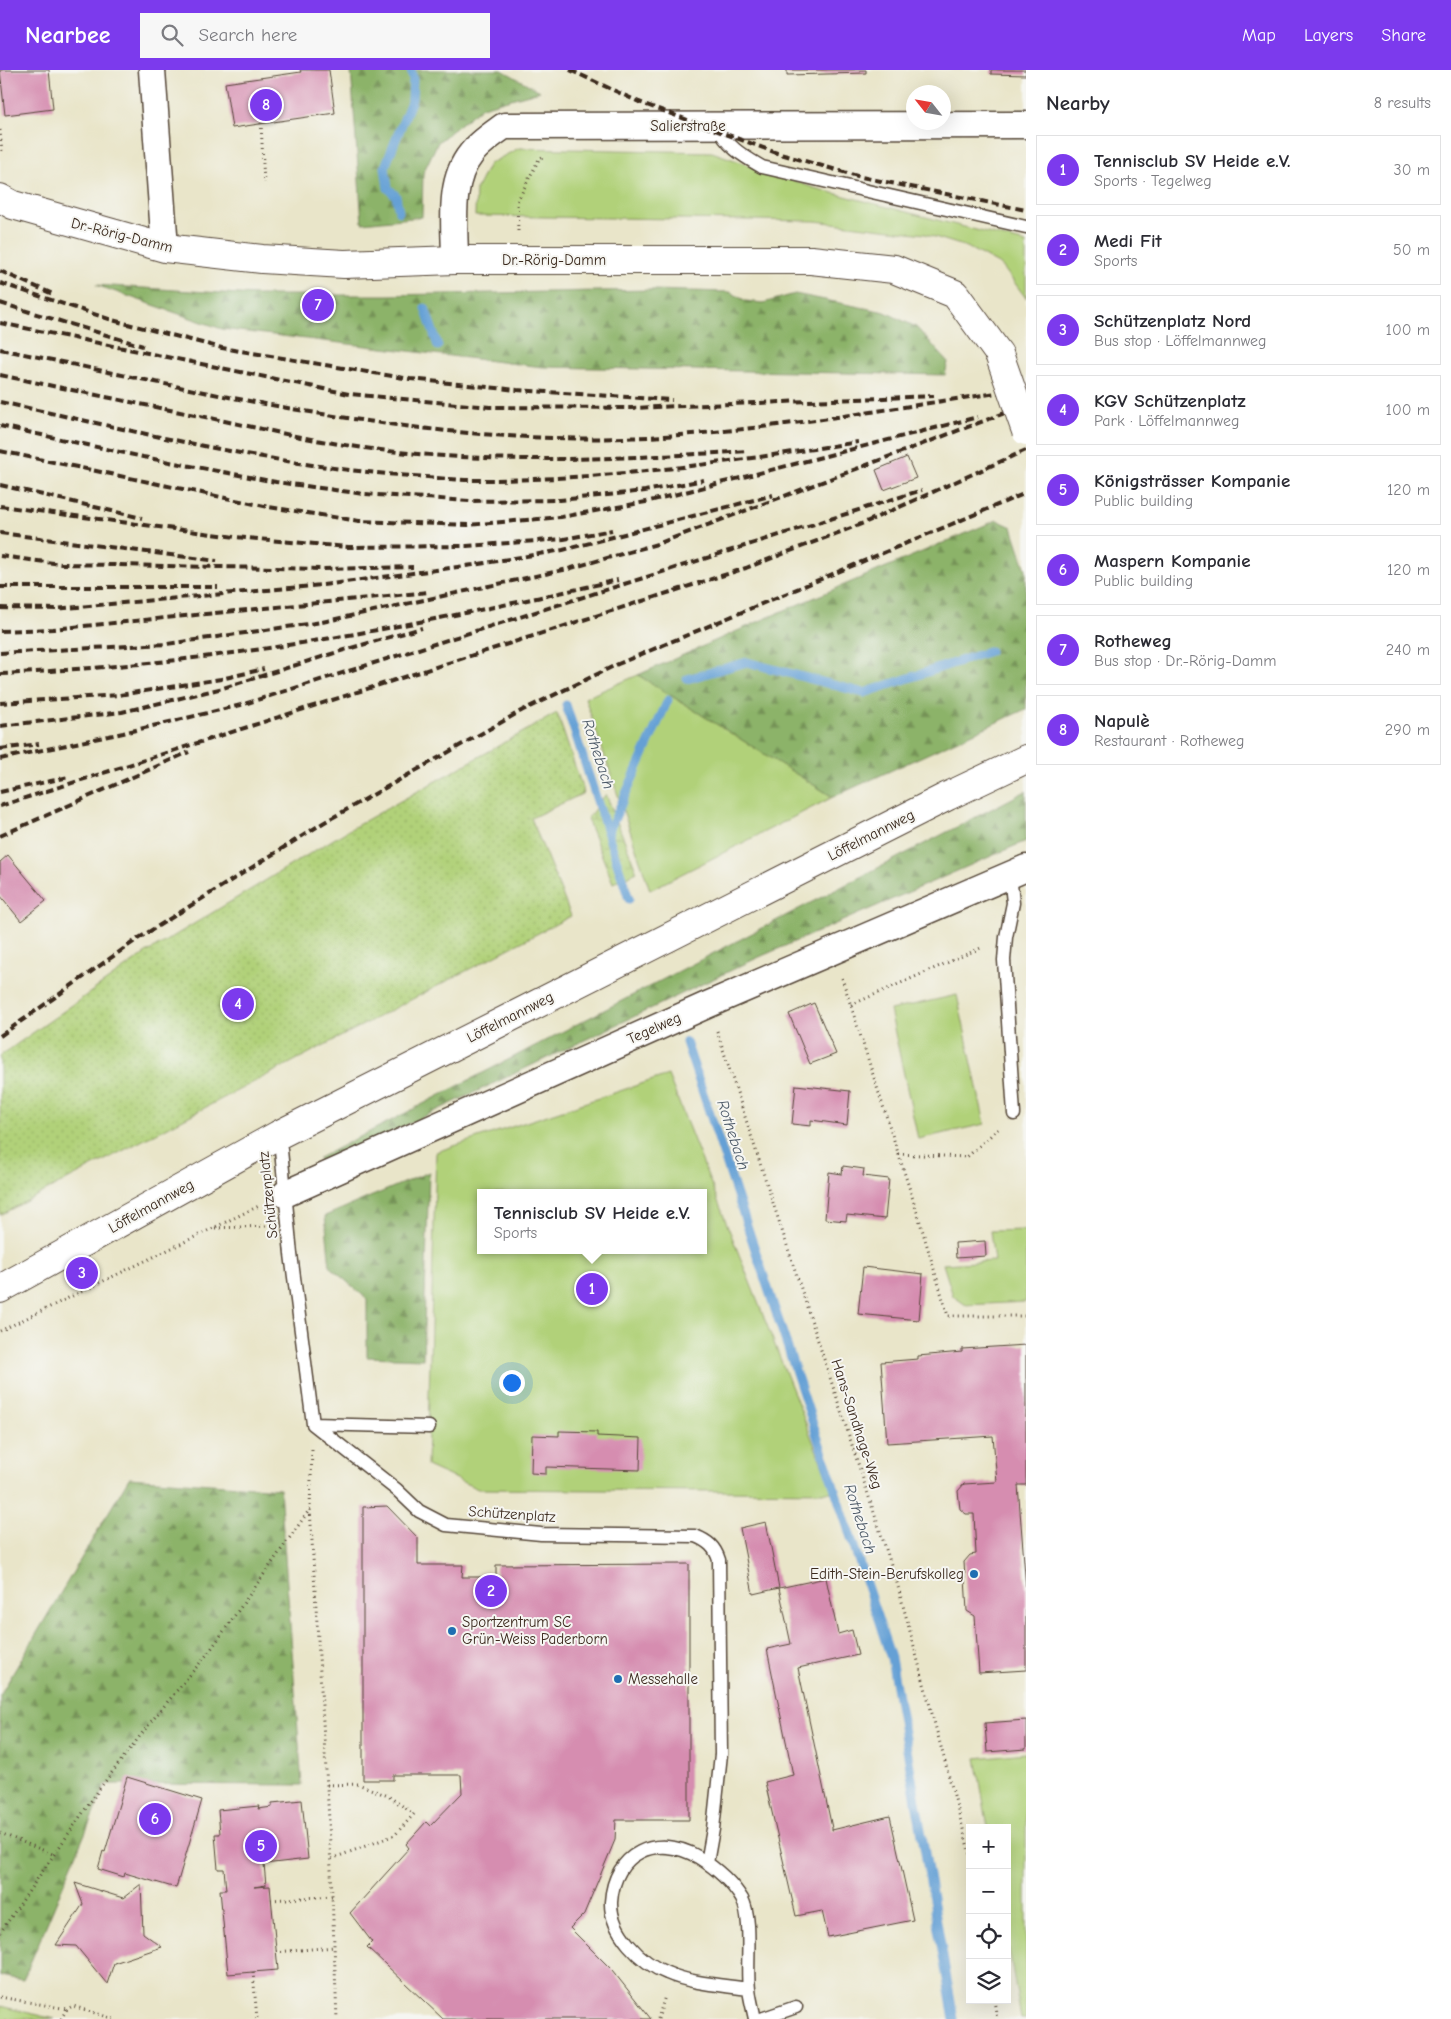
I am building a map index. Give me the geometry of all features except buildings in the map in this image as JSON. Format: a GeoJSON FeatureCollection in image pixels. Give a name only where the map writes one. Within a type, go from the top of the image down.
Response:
{"type":"FeatureCollection","features":[{"type":"Feature","properties":{"kind":"street"},"geometry":{"type":"LineString","coordinates":[[152,70],[165,248]]}},
{"type":"Feature","properties":{"kind":"street","name":"Salierstraße"},"geometry":{"type":"LineString","coordinates":[[455,260],[454,208],[459,175],[471,153],[504,126],[1026,125]]}},
{"type":"Feature","properties":{"kind":"street","name":"Dr.-Rörig-Damm"},"geometry":{"type":"LineString","coordinates":[[0,198],[22,208],[165,248],[262,259],[344,264],[455,260],[811,260],[894,268],[955,294],[999,354],[1026,431]]}},
{"type":"Feature","properties":{"kind":"street","name":"Löffelmannweg"},"geometry":{"type":"LineString","coordinates":[[0,1289],[278,1134],[939,800],[1026,759]]}},
{"type":"Feature","properties":{"kind":"street","name":"Tegelweg"},"geometry":{"type":"LineString","coordinates":[[285,1194],[707,1005],[1018,871]]}},
{"type":"Feature","properties":{"kind":"lane"},"geometry":{"type":"LineString","coordinates":[[718,126],[721,133],[740,154],[762,167],[1026,227]]}},
{"type":"Feature","properties":{"kind":"lane"},"geometry":{"type":"LineString","coordinates":[[1014,1114],[1004,960],[1006,937],[1018,871]]}},
{"type":"Feature","properties":{"kind":"lane","name":"Schützenplatz"},"geometry":{"type":"LineString","coordinates":[[278,1134],[288,1230],[313,1424],[397,1490],[419,1511],[446,1525],[541,1534],[696,1536],[707,1541],[716,1551],[719,1560],[721,1754],[713,1829],[707,1862]]}},
{"type":"Feature","properties":{"kind":"lane"},"geometry":{"type":"LineString","coordinates":[[313,1424],[429,1427]]}},
{"type":"Feature","properties":{"kind":"lane"},"geometry":{"type":"LineString","coordinates":[[749,1989],[691,1980],[668,1974],[649,1964],[636,1953],[624,1939],[614,1920],[611,1904],[614,1885],[623,1866],[636,1854],[652,1846],[666,1846],[694,1855],[707,1862],[723,1877],[742,1900],[746,1915],[749,1989],[756,2019]]}},
{"type":"Feature","properties":{"kind":"lane"},"geometry":{"type":"LineString","coordinates":[[761,2019],[796,2007]]}},
{"type":"Feature","properties":{"kind":"path"},"geometry":{"type":"LineString","coordinates":[[261,123],[264,183]]}},
{"type":"Feature","properties":{"kind":"path"},"geometry":{"type":"LineString","coordinates":[[0,130],[2,152]]}},
{"type":"Feature","properties":{"kind":"path"},"geometry":{"type":"LineString","coordinates":[[518,234],[517,202],[539,159],[548,155]]}},
{"type":"Feature","properties":{"kind":"path"},"geometry":{"type":"LineString","coordinates":[[851,1005],[1006,937]]}},
{"type":"Feature","properties":{"kind":"path"},"geometry":{"type":"LineString","coordinates":[[832,950],[917,1212],[948,1316],[1026,1316]]}},
{"type":"Feature","properties":{"kind":"path","name":"Hans-Sandhage-Weg"},"geometry":{"type":"LineString","coordinates":[[707,1005],[727,1061],[897,1583],[966,1840]]}},
{"type":"Feature","properties":{"kind":"path"},"geometry":{"type":"LineString","coordinates":[[898,1154],[967,1157],[1014,1114]]}},
{"type":"Feature","properties":{"kind":"path"},"geometry":{"type":"LineString","coordinates":[[0,1331],[285,1194]]}},
{"type":"Feature","properties":{"kind":"path"},"geometry":{"type":"LineString","coordinates":[[212,1228],[262,1226],[288,1230]]}},
{"type":"Feature","properties":{"kind":"path"},"geometry":{"type":"LineString","coordinates":[[313,1424],[310,1508],[331,1860],[337,2019]]}},
{"type":"Feature","properties":{"kind":"path"},"geometry":{"type":"LineString","coordinates":[[0,1933],[111,1774],[150,1722],[209,1652],[310,1508]]}},
{"type":"Feature","properties":{"kind":"path"},"geometry":{"type":"LineString","coordinates":[[327,1785],[358,1784],[388,1796],[414,1814],[395,1835],[331,1860]]}},
{"type":"Feature","properties":{"kind":"path"},"geometry":{"type":"LineString","coordinates":[[0,1833],[55,1856]]}},
{"type":"Feature","properties":{"kind":"path"},"geometry":{"type":"LineString","coordinates":[[271,1900],[332,1896]]}},
{"type":"Feature","properties":{"kind":"path"},"geometry":{"type":"LineString","coordinates":[[276,1952],[335,1947]]}},
{"type":"Feature","properties":{"kind":"path"},"geometry":{"type":"LineString","coordinates":[[253,1972],[257,2019]]}},
{"type":"Feature","properties":{"kind":"path"},"geometry":{"type":"LineString","coordinates":[[0,1997],[67,2009]]}},
{"type":"Feature","properties":{"kind":"path"},"geometry":{"type":"LineString","coordinates":[[995,2004],[997,2019]]}},
{"type":"Feature","properties":{"kind":"path"},"geometry":{"type":"LineString","coordinates":[[61,2019],[67,2009],[73,2006],[114,2019]]}},
{"type":"Feature","properties":{"kind":"green space"},"geometry":{"type":"Polygon","coordinates":[[[351,70],[502,70],[540,91],[482,107],[438,142],[423,173],[422,217],[362,223],[351,70]]]}},
{"type":"Feature","properties":{"kind":"green space"},"geometry":{"type":"Polygon","coordinates":[[[519,148],[712,152],[814,188],[1026,243],[1026,298],[1002,266],[967,247],[925,234],[815,221],[475,216],[476,190],[489,164],[519,148]]]}},
{"type":"Feature","properties":{"kind":"green space"},"geometry":{"type":"Polygon","coordinates":[[[96,285],[255,295],[387,295],[651,290],[730,292],[746,301],[763,303],[795,294],[885,312],[916,327],[948,362],[945,375],[543,367],[222,329],[96,285]]]}},
{"type":"Feature","properties":{"kind":"green space"},"geometry":{"type":"Polygon","coordinates":[[[997,520],[1012,527],[1026,570],[1026,709],[833,797],[638,675],[771,616],[997,520]]]}},
{"type":"Feature","properties":{"kind":"green space"},"geometry":{"type":"Polygon","coordinates":[[[638,675],[833,797],[650,890],[585,698],[638,675]]]}},
{"type":"Feature","properties":{"kind":"green space"},"geometry":{"type":"Polygon","coordinates":[[[557,713],[584,793],[531,818],[571,916],[0,1215],[0,1056],[146,953],[347,831],[557,713]]]}},
{"type":"Feature","properties":{"kind":"green space"},"geometry":{"type":"Polygon","coordinates":[[[1026,791],[1026,841],[755,959],[320,1166],[319,1158],[1026,791]]]}},
{"type":"Feature","properties":{"kind":"green space"},"geometry":{"type":"Polygon","coordinates":[[[606,794],[637,872],[613,883],[587,819],[606,794]]]}},
{"type":"Feature","properties":{"kind":"green space"},"geometry":{"type":"Polygon","coordinates":[[[957,995],[985,1124],[918,1139],[890,1010],[957,995]]]}},
{"type":"Feature","properties":{"kind":"green space"},"geometry":{"type":"Polygon","coordinates":[[[668,1075],[833,1492],[478,1489],[427,1466],[436,1152],[668,1075]]]}},
{"type":"Feature","properties":{"kind":"green space"},"geometry":{"type":"Polygon","coordinates":[[[429,1172],[423,1359],[367,1357],[367,1299],[330,1267],[325,1216],[429,1172]]]}},
{"type":"Feature","properties":{"kind":"green space"},"geometry":{"type":"Polygon","coordinates":[[[1026,1230],[1026,1302],[966,1305],[953,1296],[943,1264],[994,1261],[990,1231],[1026,1230]]]}},
{"type":"Feature","properties":{"kind":"green space"},"geometry":{"type":"Polygon","coordinates":[[[129,1478],[280,1489],[302,1785],[106,1784],[23,1980],[0,1976],[0,1695],[129,1478]]]}},
{"type":"Feature","properties":{"kind":"green space"},"geometry":{"type":"Polygon","coordinates":[[[1026,1753],[1026,2019],[1021,2019],[1011,1961],[1011,1824],[987,1824],[976,1758],[1026,1753]]]}},
{"type":"Feature","properties":{"kind":"green space"},"geometry":{"type":"Polygon","coordinates":[[[0,2006],[54,2019],[0,2019],[0,2006]]]}},
{"type":"Feature","properties":{"kind":"waterway","name":"Rothebach"},"geometry":{"type":"LineString","coordinates":[[399,212],[396,196],[388,188],[385,167],[412,99],[413,79],[411,70]]}},
{"type":"Feature","properties":{"kind":"waterway","name":"Rothebach"},"geometry":{"type":"LineString","coordinates":[[425,308],[438,346]]}},
{"type":"Feature","properties":{"kind":"waterway"},"geometry":{"type":"LineString","coordinates":[[687,679],[747,662],[864,693],[990,651]]}},
{"type":"Feature","properties":{"kind":"waterway"},"geometry":{"type":"LineString","coordinates":[[609,831],[668,700]]}},
{"type":"Feature","properties":{"kind":"waterway","name":"Rothebach"},"geometry":{"type":"LineString","coordinates":[[566,705],[629,899]]}},
{"type":"Feature","properties":{"kind":"waterway","name":"Rothebach"},"geometry":{"type":"LineString","coordinates":[[686,1042],[891,1658],[954,2019]]}},
{"type":"Feature","properties":{"kind":"railway"},"geometry":{"type":"LineString","coordinates":[[570,70],[639,102],[777,153],[861,177],[1026,210]]}},
{"type":"Feature","properties":{"kind":"railway"},"geometry":{"type":"LineString","coordinates":[[0,271],[55,295]]}},
{"type":"Feature","properties":{"kind":"railway"},"geometry":{"type":"LineString","coordinates":[[0,283],[112,320],[222,348],[410,379],[517,390],[672,400]]}},
{"type":"Feature","properties":{"kind":"railway"},"geometry":{"type":"LineString","coordinates":[[0,303],[143,346]]}},
{"type":"Feature","properties":{"kind":"railway"},"geometry":{"type":"LineString","coordinates":[[0,323],[349,394],[490,407],[631,408],[934,396]]}},
{"type":"Feature","properties":{"kind":"railway"},"geometry":{"type":"LineString","coordinates":[[0,349],[206,393],[345,418],[485,434],[555,438],[614,438],[732,430],[1026,389]]}},
{"type":"Feature","properties":{"kind":"railway"},"geometry":{"type":"LineString","coordinates":[[0,375],[313,439],[372,449],[419,454],[512,459],[559,459],[747,451]]}},
{"type":"Feature","properties":{"kind":"railway"},"geometry":{"type":"LineString","coordinates":[[0,402],[153,436],[256,456],[360,471],[464,480],[618,474],[762,457],[858,442]]}},
{"type":"Feature","properties":{"kind":"railway"},"geometry":{"type":"LineString","coordinates":[[0,653],[167,644],[322,622],[568,569],[657,544],[1026,405]]}},
{"type":"Feature","properties":{"kind":"railway"},"geometry":{"type":"LineString","coordinates":[[0,451],[269,507],[359,521],[468,525],[561,517],[646,502],[978,417]]}},
{"type":"Feature","properties":{"kind":"railway"},"geometry":{"type":"LineString","coordinates":[[0,426],[143,457],[276,482],[364,494],[470,501],[560,500],[645,491],[704,480]]}},
{"type":"Feature","properties":{"kind":"railway"},"geometry":{"type":"LineString","coordinates":[[0,806],[746,568],[864,523],[1026,450]]}},
{"type":"Feature","properties":{"kind":"railway"},"geometry":{"type":"LineString","coordinates":[[0,485],[142,518]]}},
{"type":"Feature","properties":{"kind":"railway"},"geometry":{"type":"LineString","coordinates":[[0,759],[123,733],[241,705],[922,490]]}},
{"type":"Feature","properties":{"kind":"railway"},"geometry":{"type":"LineString","coordinates":[[0,1036],[139,938],[323,823],[523,710],[618,664],[1026,493]]}},
{"type":"Feature","properties":{"kind":"railway"},"geometry":{"type":"LineString","coordinates":[[0,608],[55,609],[323,585],[473,565],[563,550],[773,495]]}},
{"type":"Feature","properties":{"kind":"railway"},"geometry":{"type":"LineString","coordinates":[[0,506],[235,537],[348,547],[467,546],[564,539],[612,530]]}},
{"type":"Feature","properties":{"kind":"railway"},"geometry":{"type":"LineString","coordinates":[[0,533],[217,561]]}},
{"type":"Feature","properties":{"kind":"railway"},"geometry":{"type":"LineString","coordinates":[[0,556],[61,564],[324,569],[413,567]]}},
{"type":"Feature","properties":{"kind":"railway"},"geometry":{"type":"LineString","coordinates":[[0,674],[158,662],[290,645],[422,622],[618,580]]}},
{"type":"Feature","properties":{"kind":"railway"},"geometry":{"type":"LineString","coordinates":[[0,587],[218,587]]}},
{"type":"Feature","properties":{"kind":"railway"},"geometry":{"type":"LineString","coordinates":[[0,631],[53,629],[429,592]]}},
{"type":"Feature","properties":{"kind":"railway"},"geometry":{"type":"LineString","coordinates":[[0,726],[122,712],[223,688],[422,628]]}},
{"type":"Feature","properties":{"kind":"railway"},"geometry":{"type":"LineString","coordinates":[[0,703],[119,695],[221,679],[264,669]]}},
{"type":"Feature","properties":{"kind":"railway"},"geometry":{"type":"LineString","coordinates":[[0,749],[39,744]]}},
{"type":"Feature","properties":{"kind":"railway"},"geometry":{"type":"LineString","coordinates":[[0,836],[189,752]]}},
{"type":"Feature","properties":{"kind":"railway"},"geometry":{"type":"LineString","coordinates":[[0,792],[69,777]]}},
{"type":"Feature","properties":{"kind":"place","name":"Napulè"},"geometry":{"type":"Point","coordinates":[266,105]}},
{"type":"Feature","properties":{"kind":"place","name":"Rotheweg"},"geometry":{"type":"Point","coordinates":[318,305]}},
{"type":"Feature","properties":{"kind":"place","name":"KGV Schützenplatz"},"geometry":{"type":"Point","coordinates":[238,1004]}},
{"type":"Feature","properties":{"kind":"place","name":"Schützenplatz Nord"},"geometry":{"type":"Point","coordinates":[82,1273]}},
{"type":"Feature","properties":{"kind":"place","name":"Tennisclub SV Heide e.V."},"geometry":{"type":"Point","coordinates":[592,1289]}},
{"type":"Feature","properties":{"kind":"place","name":"Edith-Stein-Berufskolleg"},"geometry":{"type":"Point","coordinates":[974,1574]}},
{"type":"Feature","properties":{"kind":"place","name":"Medi Fit"},"geometry":{"type":"Point","coordinates":[491,1591]}},
{"type":"Feature","properties":{"kind":"place","name":"Sportzentrum SC Grün-Weiss Paderborn"},"geometry":{"type":"Point","coordinates":[452,1631]}},
{"type":"Feature","properties":{"kind":"place","name":"Messehalle"},"geometry":{"type":"Point","coordinates":[618,1679]}},
{"type":"Feature","properties":{"kind":"place","name":"Maspern Kompanie"},"geometry":{"type":"Point","coordinates":[155,1819]}},
{"type":"Feature","properties":{"kind":"place","name":"Königsträsser Kompanie"},"geometry":{"type":"Point","coordinates":[261,1846]}}]}
